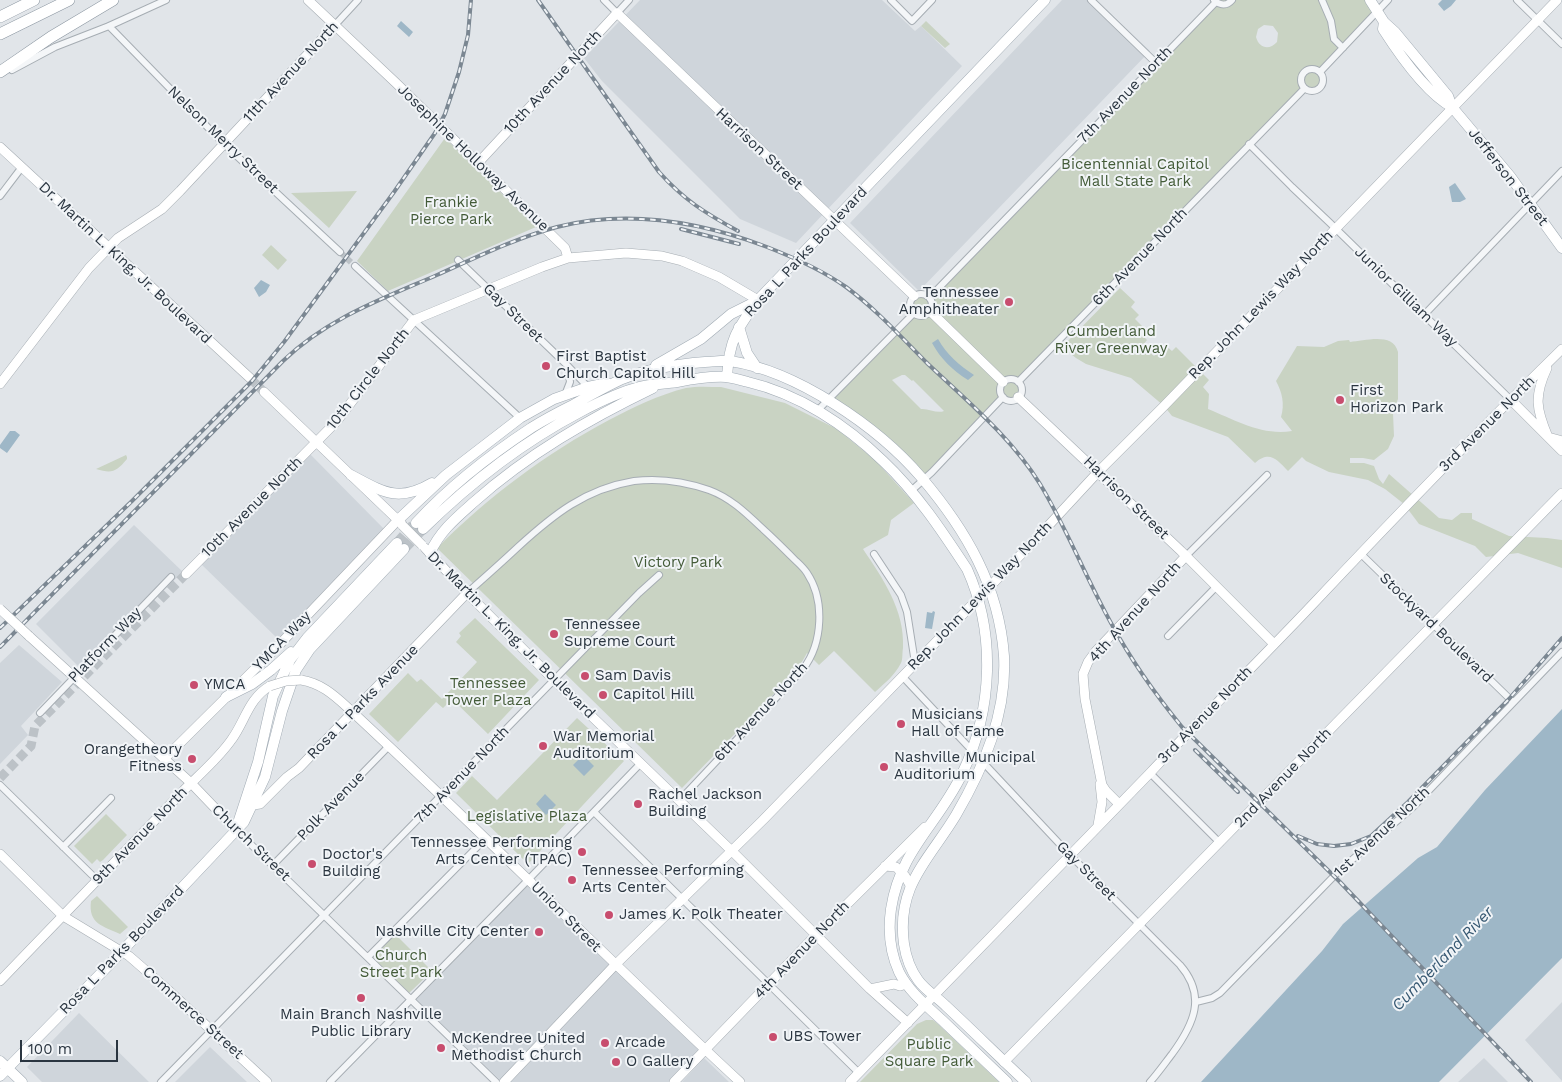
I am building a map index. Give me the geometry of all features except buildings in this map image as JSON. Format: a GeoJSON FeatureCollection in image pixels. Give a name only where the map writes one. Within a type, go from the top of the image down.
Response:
{"type":"FeatureCollection","features":[{"type":"Feature","properties":{"kind":"highway"},"geometry":{"type":"LineString","coordinates":[[0,17],[34,0]]}},
{"type":"Feature","properties":{"kind":"highway"},"geometry":{"type":"LineString","coordinates":[[0,34],[69,0]]}},
{"type":"Feature","properties":{"kind":"highway"},"geometry":{"type":"LineString","coordinates":[[0,74],[51,37],[113,0]]}},
{"type":"Feature","properties":{"kind":"main road","name":"Rosa L Parks Boulevard"},"geometry":{"type":"LineString","coordinates":[[728,361],[733,338],[758,300],[1045,0]]}},
{"type":"Feature","properties":{"kind":"main road","name":"Jefferson Street"},"geometry":{"type":"LineString","coordinates":[[1368,1],[1384,22],[1395,32],[1436,80],[1448,96],[1452,107],[1504,169],[1562,248]]}},
{"type":"Feature","properties":{"kind":"main road"},"geometry":{"type":"LineString","coordinates":[[635,375],[695,343],[731,314],[758,300]]}},
{"type":"Feature","properties":{"kind":"main road"},"geometry":{"type":"LineString","coordinates":[[739,327],[744,348],[757,368]]}},
{"type":"Feature","properties":{"kind":"main road"},"geometry":{"type":"LineString","coordinates":[[727,377],[728,361]]}},
{"type":"Feature","properties":{"kind":"main road"},"geometry":{"type":"LineString","coordinates":[[400,522],[446,475],[520,418],[554,399],[588,387],[668,366],[728,361],[757,368],[792,380],[828,400],[852,417],[906,461],[945,507],[960,528],[972,550],[993,594],[1004,656],[1003,687],[998,716],[983,763],[954,818],[910,885],[904,915],[903,939],[906,956],[925,989],[934,995],[1026,1082]]}},
{"type":"Feature","properties":{"kind":"main road"},"geometry":{"type":"LineString","coordinates":[[622,379],[532,428],[475,468],[419,526],[516,450],[549,429],[588,408],[640,387],[709,377],[727,377],[760,385],[791,396],[818,411],[870,450],[896,474],[943,533],[967,569],[983,619],[987,675],[984,707],[977,737],[962,774],[901,871],[892,900],[889,931],[894,959],[898,971],[906,984],[1007,1082]]}},
{"type":"Feature","properties":{"kind":"main road"},"geometry":{"type":"LineString","coordinates":[[426,549],[478,498],[518,466],[589,420],[661,384]]}},
{"type":"Feature","properties":{"kind":"main road"},"geometry":{"type":"LineString","coordinates":[[351,475],[392,494],[405,494],[423,488],[446,475]]}},
{"type":"Feature","properties":{"kind":"main road","name":"Rosa L Parks Boulevard"},"geometry":{"type":"LineString","coordinates":[[2,1068],[122,951],[244,822],[265,777],[282,711],[296,670],[310,649],[400,546],[307,638],[290,660],[273,696],[258,762],[236,830]]}},
{"type":"Feature","properties":{"kind":"main road"},"geometry":{"type":"LineString","coordinates":[[226,697],[258,679],[307,638]]}},
{"type":"Feature","properties":{"kind":"main road"},"geometry":{"type":"LineString","coordinates":[[2,1068],[22,1082]]}},
{"type":"Feature","properties":{"kind":"street"},"geometry":{"type":"LineString","coordinates":[[0,74],[55,47],[109,26],[166,0]]}},
{"type":"Feature","properties":{"kind":"street","name":"Josephine Holloway Avenue"},"geometry":{"type":"LineString","coordinates":[[308,0],[564,248],[568,258]]}},
{"type":"Feature","properties":{"kind":"street","name":"11th Avenue North"},"geometry":{"type":"LineString","coordinates":[[2,378],[80,279],[109,247],[118,238],[162,209],[358,0]]}},
{"type":"Feature","properties":{"kind":"street","name":"Harrison Street"},"geometry":{"type":"LineString","coordinates":[[604,0],[914,296]]}},
{"type":"Feature","properties":{"kind":"street","name":"10th Avenue North"},"geometry":{"type":"LineString","coordinates":[[478,164],[629,0]]}},
{"type":"Feature","properties":{"kind":"street"},"geometry":{"type":"LineString","coordinates":[[891,0],[912,21],[932,0]]}},
{"type":"Feature","properties":{"kind":"street"},"geometry":{"type":"LineString","coordinates":[[1091,0],[1156,63]]}},
{"type":"Feature","properties":{"kind":"street","name":"7th Avenue North"},"geometry":{"type":"LineString","coordinates":[[930,297],[1215,1],[1225,4],[1232,0]]}},
{"type":"Feature","properties":{"kind":"street"},"geometry":{"type":"LineString","coordinates":[[1322,0],[1329,15],[1334,39],[1343,48]]}},
{"type":"Feature","properties":{"kind":"street","name":"6th Avenue North"},"geometry":{"type":"LineString","coordinates":[[1320,72],[1388,0]]}},
{"type":"Feature","properties":{"kind":"street"},"geometry":{"type":"LineString","coordinates":[[1516,0],[1562,44]]}},
{"type":"Feature","properties":{"kind":"street","name":"Rep. John Lewis Way North"},"geometry":{"type":"LineString","coordinates":[[504,1082],[615,966],[732,851],[990,587],[1098,472],[1557,0]]}},
{"type":"Feature","properties":{"kind":"street","name":"Nelson Merry Street"},"geometry":{"type":"LineString","coordinates":[[109,26],[224,144],[340,252]]}},
{"type":"Feature","properties":{"kind":"street","name":"6th Avenue North"},"geometry":{"type":"LineString","coordinates":[[1311,69],[1320,72],[1323,80],[1320,88],[1313,92],[1304,89],[1300,81],[1303,73],[1311,69]]}},
{"type":"Feature","properties":{"kind":"street","name":"6th Avenue North"},"geometry":{"type":"LineString","coordinates":[[1018,382],[1304,89]]}},
{"type":"Feature","properties":{"kind":"street","name":"Junior Gilliam Way"},"geometry":{"type":"LineString","coordinates":[[1249,144],[1562,451]]}},
{"type":"Feature","properties":{"kind":"street","name":"Dr. Martin L. King, Jr. Boulevard"},"geometry":{"type":"LineString","coordinates":[[0,147],[250,378]]}},
{"type":"Feature","properties":{"kind":"street"},"geometry":{"type":"LineString","coordinates":[[0,196],[22,167]]}},
{"type":"Feature","properties":{"kind":"street"},"geometry":{"type":"LineString","coordinates":[[1424,314],[1562,171]]}},
{"type":"Feature","properties":{"kind":"street","name":"10th Circle North"},"geometry":{"type":"LineString","coordinates":[[317,441],[337,421],[414,320],[568,258],[626,253],[662,256],[682,261],[718,277],[758,300]]}},
{"type":"Feature","properties":{"kind":"street","name":"Gay Street"},"geometry":{"type":"LineString","coordinates":[[458,260],[588,387]]}},
{"type":"Feature","properties":{"kind":"street"},"geometry":{"type":"LineString","coordinates":[[355,266],[520,418]]}},
{"type":"Feature","properties":{"kind":"street"},"geometry":{"type":"LineString","coordinates":[[922,294],[930,297],[932,305],[930,311],[922,315],[914,313],[911,304],[914,296],[922,294]]}},
{"type":"Feature","properties":{"kind":"street"},"geometry":{"type":"LineString","coordinates":[[930,311],[1003,382]]}},
{"type":"Feature","properties":{"kind":"street"},"geometry":{"type":"LineString","coordinates":[[818,411],[914,313]]}},
{"type":"Feature","properties":{"kind":"street","name":"3rd Avenue North"},"geometry":{"type":"LineString","coordinates":[[850,1082],[1150,773],[1187,732],[1360,553],[1562,350]]}},
{"type":"Feature","properties":{"kind":"street"},"geometry":{"type":"LineString","coordinates":[[1550,362],[1539,386],[1538,399],[1542,422],[1548,437],[1562,441]]}},
{"type":"Feature","properties":{"kind":"street"},"geometry":{"type":"LineString","coordinates":[[565,396],[570,382],[566,364]]}},
{"type":"Feature","properties":{"kind":"street"},"geometry":{"type":"LineString","coordinates":[[1010,379],[1018,382],[1021,391],[1018,398],[1011,401],[1003,397],[1000,391],[1003,382],[1010,379]]}},
{"type":"Feature","properties":{"kind":"street","name":"Dr. Martin L. King, Jr. Boulevard"},"geometry":{"type":"LineString","coordinates":[[264,392],[400,522],[467,593],[554,680],[732,851],[870,989],[908,1023]]}},
{"type":"Feature","properties":{"kind":"street"},"geometry":{"type":"LineString","coordinates":[[911,491],[924,480],[1003,397]]}},
{"type":"Feature","properties":{"kind":"street","name":"Harrison Street"},"geometry":{"type":"LineString","coordinates":[[1018,398],[1186,556],[1274,644]]}},
{"type":"Feature","properties":{"kind":"street","name":"10th Avenue North"},"geometry":{"type":"LineString","coordinates":[[186,574],[317,441]]}},
{"type":"Feature","properties":{"kind":"street","name":"4th Avenue North"},"geometry":{"type":"LineString","coordinates":[[1119,804],[1106,791],[1099,776],[1083,686],[1088,662],[1096,651],[1186,556],[1267,475]]}},
{"type":"Feature","properties":{"kind":"street","name":"6th Avenue North"},"geometry":{"type":"LineString","coordinates":[[467,593],[541,526],[566,508],[601,490],[635,481],[668,481],[709,490],[743,510],[777,542],[806,571],[816,596],[819,622],[814,651],[803,669],[679,801]]}},
{"type":"Feature","properties":{"kind":"street","name":"2nd Avenue North"},"geometry":{"type":"LineString","coordinates":[[1004,1062],[1562,493]]}},
{"type":"Feature","properties":{"kind":"street","name":"YMCA Way"},"geometry":{"type":"LineString","coordinates":[[164,759],[400,522]]}},
{"type":"Feature","properties":{"kind":"street","name":"Stockyard Boulevard"},"geometry":{"type":"LineString","coordinates":[[1360,553],[1513,702]]}},
{"type":"Feature","properties":{"kind":"street"},"geometry":{"type":"LineString","coordinates":[[874,554],[901,595],[907,612],[915,663]]}},
{"type":"Feature","properties":{"kind":"street","name":"7th Avenue North"},"geometry":{"type":"LineString","coordinates":[[160,1082],[659,575]]}},
{"type":"Feature","properties":{"kind":"street","name":"Platform Way"},"geometry":{"type":"LineString","coordinates":[[40,713],[171,577]]}},
{"type":"Feature","properties":{"kind":"street"},"geometry":{"type":"LineString","coordinates":[[1168,636],[1216,587]]}},
{"type":"Feature","properties":{"kind":"street","name":"Rosa L Parks Avenue"},"geometry":{"type":"LineString","coordinates":[[253,805],[260,804],[287,777],[299,768],[467,593]]}},
{"type":"Feature","properties":{"kind":"street","name":"Church Street"},"geometry":{"type":"LineString","coordinates":[[0,609],[191,783],[236,830],[496,1082]]}},
{"type":"Feature","properties":{"kind":"street","name":"1st Avenue North"},"geometry":{"type":"LineString","coordinates":[[1196,1002],[1212,998],[1220,993],[1338,872],[1412,807],[1562,652]]}},
{"type":"Feature","properties":{"kind":"street","name":"Gay Street"},"geometry":{"type":"LineString","coordinates":[[902,677],[1070,855],[1184,970],[1191,983],[1196,1002]]}},
{"type":"Feature","properties":{"kind":"street","name":"Union Street"},"geometry":{"type":"LineString","coordinates":[[270,686],[286,681],[301,680],[313,683],[335,696],[486,838],[615,966],[740,1082]]}},
{"type":"Feature","properties":{"kind":"street","name":"9th Avenue North"},"geometry":{"type":"LineString","coordinates":[[0,981],[215,760],[237,732],[246,712],[254,701],[264,689],[270,686]]}},
{"type":"Feature","properties":{"kind":"street","name":"Polk Avenue"},"geometry":{"type":"LineString","coordinates":[[273,865],[389,746]]}},
{"type":"Feature","properties":{"kind":"street"},"geometry":{"type":"LineString","coordinates":[[330,1082],[640,764]]}},
{"type":"Feature","properties":{"kind":"street"},"geometry":{"type":"LineString","coordinates":[[1150,773],[1220,843]]}},
{"type":"Feature","properties":{"kind":"street"},"geometry":{"type":"LineString","coordinates":[[1098,826],[1102,802],[1099,776]]}},
{"type":"Feature","properties":{"kind":"street"},"geometry":{"type":"LineString","coordinates":[[0,785],[92,874]]}},
{"type":"Feature","properties":{"kind":"street"},"geometry":{"type":"LineString","coordinates":[[63,847],[111,798]]}},
{"type":"Feature","properties":{"kind":"street"},"geometry":{"type":"LineString","coordinates":[[594,812],[859,1073]]}},
{"type":"Feature","properties":{"kind":"street","name":"4th Avenue North"},"geometry":{"type":"LineString","coordinates":[[674,1082],[816,935],[932,820]]}},
{"type":"Feature","properties":{"kind":"street"},"geometry":{"type":"LineString","coordinates":[[368,957],[486,838]]}},
{"type":"Feature","properties":{"kind":"street","name":"Commerce Street"},"geometry":{"type":"LineString","coordinates":[[0,854],[63,916],[122,951],[167,989],[267,1082]]}},
{"type":"Feature","properties":{"kind":"street"},"geometry":{"type":"LineString","coordinates":[[885,866],[894,866],[901,871],[910,885]]}},
{"type":"Feature","properties":{"kind":"street"},"geometry":{"type":"LineString","coordinates":[[870,989],[894,984],[900,986],[906,984]]}},
{"type":"Feature","properties":{"kind":"street"},"geometry":{"type":"LineString","coordinates":[[1150,1082],[1178,1046],[1189,1028],[1196,1002]]}},
{"type":"Feature","properties":{"kind":"shaded area"},"geometry":{"type":"Polygon","coordinates":[[[640,0],[882,0],[915,31],[921,26],[962,66],[796,243],[740,219],[602,81],[584,58],[640,0]]]}},
{"type":"Feature","properties":{"kind":"shaded area"},"geometry":{"type":"Polygon","coordinates":[[[1062,0],[1096,0],[1150,51],[919,291],[850,223],[1062,0]]]}},
{"type":"Feature","properties":{"kind":"shaded area"},"geometry":{"type":"Polygon","coordinates":[[[309,453],[385,530],[278,639],[201,564],[309,453]]]}},
{"type":"Feature","properties":{"kind":"shaded area"},"geometry":{"type":"Polygon","coordinates":[[[134,525],[183,572],[80,668],[36,624],[134,525]]]}},
{"type":"Feature","properties":{"kind":"shaded area"},"geometry":{"type":"Polygon","coordinates":[[[19,645],[62,682],[21,726],[28,735],[0,764],[0,663],[19,645]]]}},
{"type":"Feature","properties":{"kind":"shaded area"},"geometry":{"type":"Polygon","coordinates":[[[528,885],[700,1051],[670,1082],[502,1082],[416,1000],[528,885]]]}},
{"type":"Feature","properties":{"kind":"shaded area"},"geometry":{"type":"Polygon","coordinates":[[[1562,1002],[1562,1081],[1525,1040],[1562,1002]]]}},
{"type":"Feature","properties":{"kind":"shaded area"},"geometry":{"type":"Polygon","coordinates":[[[79,1013],[149,1082],[42,1082],[27,1067],[79,1013]]]}},
{"type":"Feature","properties":{"kind":"shaded area"},"geometry":{"type":"Polygon","coordinates":[[[210,1047],[247,1082],[175,1082],[210,1047]]]}},
{"type":"Feature","properties":{"kind":"shaded area"},"geometry":{"type":"Polygon","coordinates":[[[704,1058],[729,1082],[682,1082],[704,1058]]]}},
{"type":"Feature","properties":{"kind":"shaded area"},"geometry":{"type":"Polygon","coordinates":[[[1484,1058],[1508,1082],[1458,1082],[1484,1058]]]}},
{"type":"Feature","properties":{"kind":"green space","name":"Bicentennial Capitol Mall State Park"},"geometry":{"type":"Polygon","coordinates":[[[1214,0],[1370,0],[1377,12],[1320,72],[1323,80],[1320,89],[1313,92],[1306,90],[1018,382],[1021,391],[1018,397],[1011,401],[1005,399],[924,480],[914,469],[828,400],[914,313],[911,306],[913,298],[922,294],[929,297],[1214,0]],[[1264,25],[1258,29],[1257,41],[1262,46],[1271,47],[1277,42],[1278,33],[1273,26],[1264,25]],[[902,375],[892,380],[921,409],[938,412],[944,411],[913,380],[902,375]]]}},
{"type":"Feature","properties":{"kind":"green space"},"geometry":{"type":"Polygon","coordinates":[[[926,21],[950,44],[945,48],[921,26],[926,21]]]}},
{"type":"Feature","properties":{"kind":"green space","name":"Frankie Pierce Park"},"geometry":{"type":"Polygon","coordinates":[[[445,138],[536,227],[388,291],[357,261],[445,138]]]}},
{"type":"Feature","properties":{"kind":"green space"},"geometry":{"type":"Polygon","coordinates":[[[357,191],[329,228],[291,193],[357,191]]]}},
{"type":"Feature","properties":{"kind":"green space"},"geometry":{"type":"Polygon","coordinates":[[[271,245],[287,260],[278,270],[262,255],[271,245]]]}},
{"type":"Feature","properties":{"kind":"green space","name":"Cumberland River Greenway"},"geometry":{"type":"Polygon","coordinates":[[[1120,288],[1135,302],[1131,307],[1139,315],[1135,319],[1143,327],[1139,332],[1147,340],[1143,345],[1154,356],[1165,345],[1172,351],[1176,347],[1209,380],[1203,387],[1209,394],[1208,409],[1259,429],[1281,432],[1292,431],[1281,417],[1282,398],[1276,381],[1297,346],[1324,347],[1338,341],[1349,340],[1350,342],[1370,339],[1390,342],[1398,352],[1398,399],[1393,413],[1394,436],[1388,449],[1374,460],[1350,458],[1350,463],[1364,463],[1374,466],[1383,484],[1389,474],[1439,518],[1452,520],[1461,513],[1472,513],[1472,519],[1509,536],[1562,540],[1562,568],[1518,553],[1486,557],[1475,546],[1419,524],[1404,504],[1385,489],[1368,480],[1329,472],[1306,461],[1302,457],[1288,471],[1277,460],[1269,457],[1260,459],[1255,463],[1228,437],[1172,416],[1164,406],[1131,378],[1086,364],[1062,347],[1120,288]]]}},
{"type":"Feature","properties":{"kind":"green space","name":"Victory Park"},"geometry":{"type":"Polygon","coordinates":[[[690,387],[721,387],[785,403],[837,429],[875,460],[914,503],[891,520],[888,535],[863,549],[885,583],[896,608],[903,634],[903,648],[901,663],[896,671],[875,692],[834,651],[819,665],[807,653],[798,669],[682,788],[437,548],[497,494],[540,462],[585,433],[666,394],[690,387]]]}},
{"type":"Feature","properties":{"kind":"green space"},"geometry":{"type":"Polygon","coordinates":[[[126,455],[127,459],[120,467],[113,471],[96,469],[126,455]]]}},
{"type":"Feature","properties":{"kind":"green space","name":"Tennessee Tower Plaza"},"geometry":{"type":"Polygon","coordinates":[[[475,618],[539,680],[488,734],[452,699],[443,708],[436,702],[398,742],[369,714],[408,673],[417,682],[421,679],[442,699],[477,662],[456,642],[461,636],[459,633],[475,618]]]}},
{"type":"Feature","properties":{"kind":"green space","name":"Legislative Plaza"},"geometry":{"type":"Polygon","coordinates":[[[577,718],[624,761],[528,864],[456,793],[472,776],[497,800],[577,718]]]}},
{"type":"Feature","properties":{"kind":"green space"},"geometry":{"type":"Polygon","coordinates":[[[106,814],[127,835],[103,860],[100,862],[97,859],[92,864],[74,846],[106,814]]]}},
{"type":"Feature","properties":{"kind":"green space"},"geometry":{"type":"Polygon","coordinates":[[[97,896],[128,927],[120,934],[103,926],[94,919],[91,901],[97,896]]]}},
{"type":"Feature","properties":{"kind":"green space","name":"Church Street Park"},"geometry":{"type":"Polygon","coordinates":[[[393,932],[432,971],[407,995],[368,957],[393,932]]]}},
{"type":"Feature","properties":{"kind":"green space","name":"Public Square Park"},"geometry":{"type":"Polygon","coordinates":[[[926,1020],[933,1020],[938,1024],[999,1082],[860,1082],[917,1024],[926,1020]]]}},
{"type":"Feature","properties":{"kind":"water"},"geometry":{"type":"Polygon","coordinates":[[[1442,0],[1456,0],[1444,11],[1438,4],[1442,0]]]}},
{"type":"Feature","properties":{"kind":"water"},"geometry":{"type":"Polygon","coordinates":[[[401,21],[413,32],[409,37],[397,26],[401,21]]]}},
{"type":"Feature","properties":{"kind":"water"},"geometry":{"type":"Polygon","coordinates":[[[1455,183],[1466,199],[1460,202],[1452,202],[1449,187],[1455,183]]]}},
{"type":"Feature","properties":{"kind":"water"},"geometry":{"type":"Polygon","coordinates":[[[261,280],[270,285],[266,292],[259,297],[254,288],[261,280]]]}},
{"type":"Feature","properties":{"kind":"water"},"geometry":{"type":"Polygon","coordinates":[[[938,339],[954,359],[974,375],[968,380],[947,364],[932,343],[938,339]]]}},
{"type":"Feature","properties":{"kind":"water"},"geometry":{"type":"Polygon","coordinates":[[[10,431],[15,431],[20,435],[7,453],[0,448],[0,445],[10,431]]]}},
{"type":"Feature","properties":{"kind":"water"},"geometry":{"type":"Polygon","coordinates":[[[933,611],[935,612],[932,629],[925,628],[927,612],[932,613],[933,611]]]}},
{"type":"Feature","properties":{"kind":"water","name":"Cumberland River"},"geometry":{"type":"Polygon","coordinates":[[[1562,709],[1562,958],[1439,1082],[1201,1082],[1322,951],[1343,924],[1418,858],[1437,847],[1485,790],[1562,709]]]}},
{"type":"Feature","properties":{"kind":"water"},"geometry":{"type":"Polygon","coordinates":[[[583,755],[594,766],[584,776],[573,765],[583,755]]]}},
{"type":"Feature","properties":{"kind":"water"},"geometry":{"type":"Polygon","coordinates":[[[545,794],[556,805],[546,815],[536,804],[545,794]]]}},
{"type":"Feature","properties":{"kind":"tunnel"},"geometry":{"type":"LineString","coordinates":[[340,252],[355,266]]}},
{"type":"Feature","properties":{"kind":"tunnel"},"geometry":{"type":"LineString","coordinates":[[250,378],[264,392]]}},
{"type":"Feature","properties":{"kind":"tunnel"},"geometry":{"type":"LineString","coordinates":[[397,543],[413,525]]}},
{"type":"Feature","properties":{"kind":"tunnel"},"geometry":{"type":"LineString","coordinates":[[404,549],[423,529]]}},
{"type":"Feature","properties":{"kind":"tunnel"},"geometry":{"type":"LineString","coordinates":[[0,778],[31,746],[35,726],[186,574]]}},
{"type":"Feature","properties":{"kind":"railway"},"geometry":{"type":"LineString","coordinates":[[0,628],[132,501],[252,381],[284,342],[435,133],[445,114],[459,72],[468,35],[471,0]]}},
{"type":"Feature","properties":{"kind":"railway"},"geometry":{"type":"LineString","coordinates":[[538,0],[659,172],[696,205],[738,231]]}},
{"type":"Feature","properties":{"kind":"railway"},"geometry":{"type":"LineString","coordinates":[[0,647],[283,361],[300,346],[337,321],[376,301],[497,248],[557,227],[610,219],[637,219],[690,225],[742,238],[818,270],[846,287],[878,314],[1002,435],[1040,484],[1119,637],[1153,689],[1182,727],[1340,882],[1531,1082]]}},
{"type":"Feature","properties":{"kind":"railway"},"geometry":{"type":"LineString","coordinates":[[681,229],[739,244]]}},
{"type":"Feature","properties":{"kind":"railway"},"geometry":{"type":"LineString","coordinates":[[1298,836],[1317,844],[1334,846],[1351,844],[1371,836],[1408,802],[1509,699],[1562,638]]}},
{"type":"Feature","properties":{"kind":"railway"},"geometry":{"type":"LineString","coordinates":[[1195,750],[1238,792]]}},
{"type":"Feature","properties":{"kind":"place","name":"Tennessee Amphitheater"},"geometry":{"type":"Point","coordinates":[1009,302]}},
{"type":"Feature","properties":{"kind":"place","name":"First Baptist Church Capitol Hill"},"geometry":{"type":"Point","coordinates":[546,366]}},
{"type":"Feature","properties":{"kind":"place","name":"First Horizon Park"},"geometry":{"type":"Point","coordinates":[1340,400]}},
{"type":"Feature","properties":{"kind":"place","name":"Tennessee Supreme Court"},"geometry":{"type":"Point","coordinates":[554,634]}},
{"type":"Feature","properties":{"kind":"place","name":"Sam Davis"},"geometry":{"type":"Point","coordinates":[585,676]}},
{"type":"Feature","properties":{"kind":"place","name":"YMCA"},"geometry":{"type":"Point","coordinates":[194,685]}},
{"type":"Feature","properties":{"kind":"place","name":"Capitol Hill"},"geometry":{"type":"Point","coordinates":[603,695]}},
{"type":"Feature","properties":{"kind":"place","name":"Musicians Hall of Fame"},"geometry":{"type":"Point","coordinates":[901,724]}},
{"type":"Feature","properties":{"kind":"place","name":"War Memorial Auditorium"},"geometry":{"type":"Point","coordinates":[543,746]}},
{"type":"Feature","properties":{"kind":"place","name":"Orangetheory Fitness"},"geometry":{"type":"Point","coordinates":[192,759]}},
{"type":"Feature","properties":{"kind":"place","name":"Nashville Municipal Auditorium"},"geometry":{"type":"Point","coordinates":[884,767]}},
{"type":"Feature","properties":{"kind":"place","name":"Rachel Jackson Building"},"geometry":{"type":"Point","coordinates":[638,804]}},
{"type":"Feature","properties":{"kind":"place","name":"Tennessee Performing Arts Center (TPAC)"},"geometry":{"type":"Point","coordinates":[582,852]}},
{"type":"Feature","properties":{"kind":"place","name":"Doctor's Building"},"geometry":{"type":"Point","coordinates":[312,864]}},
{"type":"Feature","properties":{"kind":"place","name":"Tennessee Performing Arts Center"},"geometry":{"type":"Point","coordinates":[572,880]}},
{"type":"Feature","properties":{"kind":"place","name":"James K. Polk Theater"},"geometry":{"type":"Point","coordinates":[609,915]}},
{"type":"Feature","properties":{"kind":"place","name":"Nashville City Center"},"geometry":{"type":"Point","coordinates":[539,932]}},
{"type":"Feature","properties":{"kind":"place","name":"Main Branch Nashville Public Library"},"geometry":{"type":"Point","coordinates":[361,998]}},
{"type":"Feature","properties":{"kind":"place","name":"UBS Tower"},"geometry":{"type":"Point","coordinates":[773,1037]}},
{"type":"Feature","properties":{"kind":"place","name":"Arcade"},"geometry":{"type":"Point","coordinates":[605,1043]}},
{"type":"Feature","properties":{"kind":"place","name":"McKendree United Methodist Church"},"geometry":{"type":"Point","coordinates":[441,1048]}},
{"type":"Feature","properties":{"kind":"place","name":"O Gallery"},"geometry":{"type":"Point","coordinates":[616,1062]}}]}
